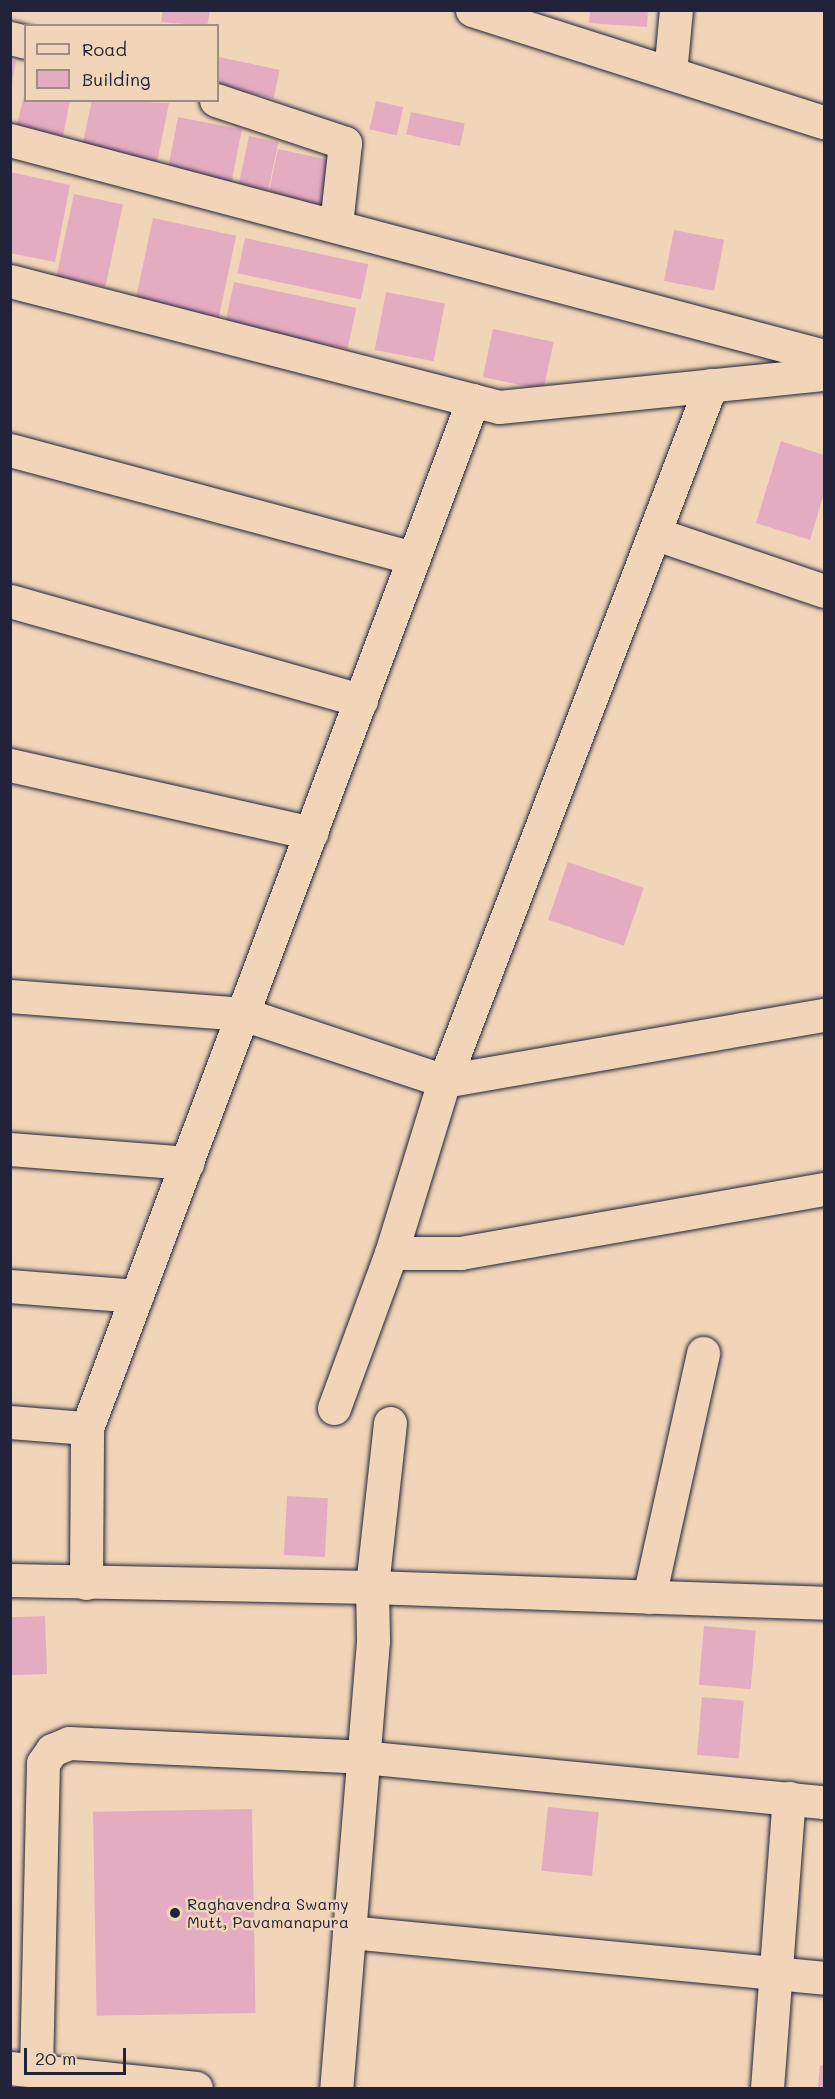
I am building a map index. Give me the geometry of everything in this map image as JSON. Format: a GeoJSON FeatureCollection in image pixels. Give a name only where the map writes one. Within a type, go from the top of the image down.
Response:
{"type":"FeatureCollection","features":[{"type":"Feature","properties":{"kind":"street"},"geometry":{"type":"LineString","coordinates":[[472,10],[517,17],[670,73],[825,122]]}},
{"type":"Feature","properties":{"kind":"street"},"geometry":{"type":"LineString","coordinates":[[670,73],[676,10]]}},
{"type":"Feature","properties":{"kind":"street"},"geometry":{"type":"LineString","coordinates":[[219,101],[345,143],[336,224]]}},
{"type":"Feature","properties":{"kind":"street"},"geometry":{"type":"LineString","coordinates":[[10,140],[336,224],[825,356]]}},
{"type":"Feature","properties":{"kind":"street"},"geometry":{"type":"LineString","coordinates":[[10,281],[499,407],[825,374]]}},
{"type":"Feature","properties":{"kind":"street"},"geometry":{"type":"LineString","coordinates":[[334,1408],[391,1253],[444,1081],[656,534],[711,385]]}},
{"type":"Feature","properties":{"kind":"street"},"geometry":{"type":"LineString","coordinates":[[86,1583],[87,1428],[473,400]]}},
{"type":"Feature","properties":{"kind":"street"},"geometry":{"type":"LineString","coordinates":[[10,450],[414,558]]}},
{"type":"Feature","properties":{"kind":"street"},"geometry":{"type":"LineString","coordinates":[[656,534],[825,591]]}},
{"type":"Feature","properties":{"kind":"street"},"geometry":{"type":"LineString","coordinates":[[10,602],[361,700]]}},
{"type":"Feature","properties":{"kind":"street"},"geometry":{"type":"LineString","coordinates":[[10,765],[311,833]]}},
{"type":"Feature","properties":{"kind":"street"},"geometry":{"type":"LineString","coordinates":[[10,996],[243,1014],[444,1081],[825,1015]]}},
{"type":"Feature","properties":{"kind":"street"},"geometry":{"type":"LineString","coordinates":[[10,1149],[187,1163]]}},
{"type":"Feature","properties":{"kind":"street"},"geometry":{"type":"LineString","coordinates":[[391,1253],[461,1253],[825,1189]]}},
{"type":"Feature","properties":{"kind":"street"},"geometry":{"type":"LineString","coordinates":[[10,1286],[137,1296]]}},
{"type":"Feature","properties":{"kind":"street"},"geometry":{"type":"LineString","coordinates":[[649,1597],[703,1353]]}},
{"type":"Feature","properties":{"kind":"street"},"geometry":{"type":"LineString","coordinates":[[10,1422],[87,1428]]}},
{"type":"Feature","properties":{"kind":"street"},"geometry":{"type":"LineString","coordinates":[[336,2088],[362,1757],[372,1587],[390,1423]]}},
{"type":"Feature","properties":{"kind":"street"},"geometry":{"type":"LineString","coordinates":[[10,1580],[372,1587],[825,1603]]}},
{"type":"Feature","properties":{"kind":"street"},"geometry":{"type":"LineString","coordinates":[[196,2088],[23,2070],[43,1763],[52,1750],[69,1743],[362,1757],[825,1802]]}},
{"type":"Feature","properties":{"kind":"street"},"geometry":{"type":"LineString","coordinates":[[766,2088],[789,1798]]}},
{"type":"Feature","properties":{"kind":"street"},"geometry":{"type":"LineString","coordinates":[[349,1932],[825,1978]]}},
{"type":"Feature","properties":{"kind":"building"},"geometry":{"type":"Polygon","coordinates":[[[163,10],[210,10],[207,24],[161,22],[163,10]]]}},
{"type":"Feature","properties":{"kind":"building"},"geometry":{"type":"Polygon","coordinates":[[[590,10],[648,10],[647,27],[589,23],[590,10]]]}},
{"type":"Feature","properties":{"kind":"building"},"geometry":{"type":"Polygon","coordinates":[[[219,57],[280,70],[274,98],[219,87],[219,57]]]}},
{"type":"Feature","properties":{"kind":"building"},"geometry":{"type":"Polygon","coordinates":[[[10,60],[16,61],[12,83],[10,83],[10,60]]]}},
{"type":"Feature","properties":{"kind":"building"},"geometry":{"type":"Polygon","coordinates":[[[24,95],[24,102],[70,102],[61,147],[14,136],[24,95]]]}},
{"type":"Feature","properties":{"kind":"building"},"geometry":{"type":"Polygon","coordinates":[[[376,101],[403,107],[397,136],[369,129],[376,101]]]}},
{"type":"Feature","properties":{"kind":"building"},"geometry":{"type":"Polygon","coordinates":[[[92,102],[169,103],[156,167],[81,152],[92,102]]]}},
{"type":"Feature","properties":{"kind":"building"},"geometry":{"type":"Polygon","coordinates":[[[411,112],[465,123],[460,146],[406,134],[411,112]]]}},
{"type":"Feature","properties":{"kind":"building"},"geometry":{"type":"Polygon","coordinates":[[[178,117],[242,129],[230,189],[166,177],[178,117]]]}},
{"type":"Feature","properties":{"kind":"building"},"geometry":{"type":"Polygon","coordinates":[[[249,136],[278,142],[266,201],[237,195],[249,136]]]}},
{"type":"Feature","properties":{"kind":"building"},"geometry":{"type":"Polygon","coordinates":[[[278,149],[345,163],[335,209],[268,195],[278,149]]]}},
{"type":"Feature","properties":{"kind":"building"},"geometry":{"type":"Polygon","coordinates":[[[10,172],[70,185],[55,262],[10,253],[10,172]]]}},
{"type":"Feature","properties":{"kind":"building"},"geometry":{"type":"Polygon","coordinates":[[[74,194],[123,204],[105,287],[57,276],[74,194]]]}},
{"type":"Feature","properties":{"kind":"building"},"geometry":{"type":"Polygon","coordinates":[[[153,218],[236,236],[217,326],[134,308],[153,218]]]}},
{"type":"Feature","properties":{"kind":"building"},"geometry":{"type":"Polygon","coordinates":[[[674,230],[724,240],[714,291],[664,281],[674,230]]]}},
{"type":"Feature","properties":{"kind":"building"},"geometry":{"type":"Polygon","coordinates":[[[245,238],[368,264],[361,299],[238,273],[245,238]]]}},
{"type":"Feature","properties":{"kind":"building"},"geometry":{"type":"Polygon","coordinates":[[[234,282],[356,308],[348,349],[225,323],[234,282]]]}},
{"type":"Feature","properties":{"kind":"building"},"geometry":{"type":"Polygon","coordinates":[[[386,292],[445,303],[434,361],[375,350],[386,292]]]}},
{"type":"Feature","properties":{"kind":"building"},"geometry":{"type":"Polygon","coordinates":[[[493,329],[554,342],[543,390],[483,377],[493,329]]]}},
{"type":"Feature","properties":{"kind":"building"},"geometry":{"type":"Polygon","coordinates":[[[781,441],[824,455],[824,493],[810,540],[756,523],[781,441]]]}},
{"type":"Feature","properties":{"kind":"building"},"geometry":{"type":"Polygon","coordinates":[[[568,862],[644,888],[624,946],[548,920],[568,862]]]}},
{"type":"Feature","properties":{"kind":"building"},"geometry":{"type":"Polygon","coordinates":[[[287,1496],[328,1498],[325,1557],[284,1555],[287,1496]]]}},
{"type":"Feature","properties":{"kind":"building"},"geometry":{"type":"Polygon","coordinates":[[[45,1616],[47,1674],[12,1675],[10,1617],[45,1616]]]}},
{"type":"Feature","properties":{"kind":"building"},"geometry":{"type":"Polygon","coordinates":[[[704,1626],[756,1631],[751,1689],[699,1685],[704,1626]]]}},
{"type":"Feature","properties":{"kind":"building"},"geometry":{"type":"Polygon","coordinates":[[[702,1697],[744,1701],[739,1758],[697,1755],[702,1697]]]}},
{"type":"Feature","properties":{"kind":"building"},"geometry":{"type":"Polygon","coordinates":[[[548,1807],[599,1812],[592,1876],[541,1871],[548,1807]]]}},
{"type":"Feature","properties":{"kind":"building","name":"Raghavendra Swamy Mutt, Pavamanapura"},"geometry":{"type":"Polygon","coordinates":[[[252,1809],[256,2013],[97,2016],[93,1812],[252,1809]]]}},
{"type":"Feature","properties":{"kind":"building"},"geometry":{"type":"Polygon","coordinates":[[[820,2065],[824,2066],[824,2088],[818,2088],[820,2065]]]}},
{"type":"Feature","properties":{"kind":"place","name":"Raghavendra Swamy Mutt, Pavamanapura"},"geometry":{"type":"Point","coordinates":[175,1913]}}]}
